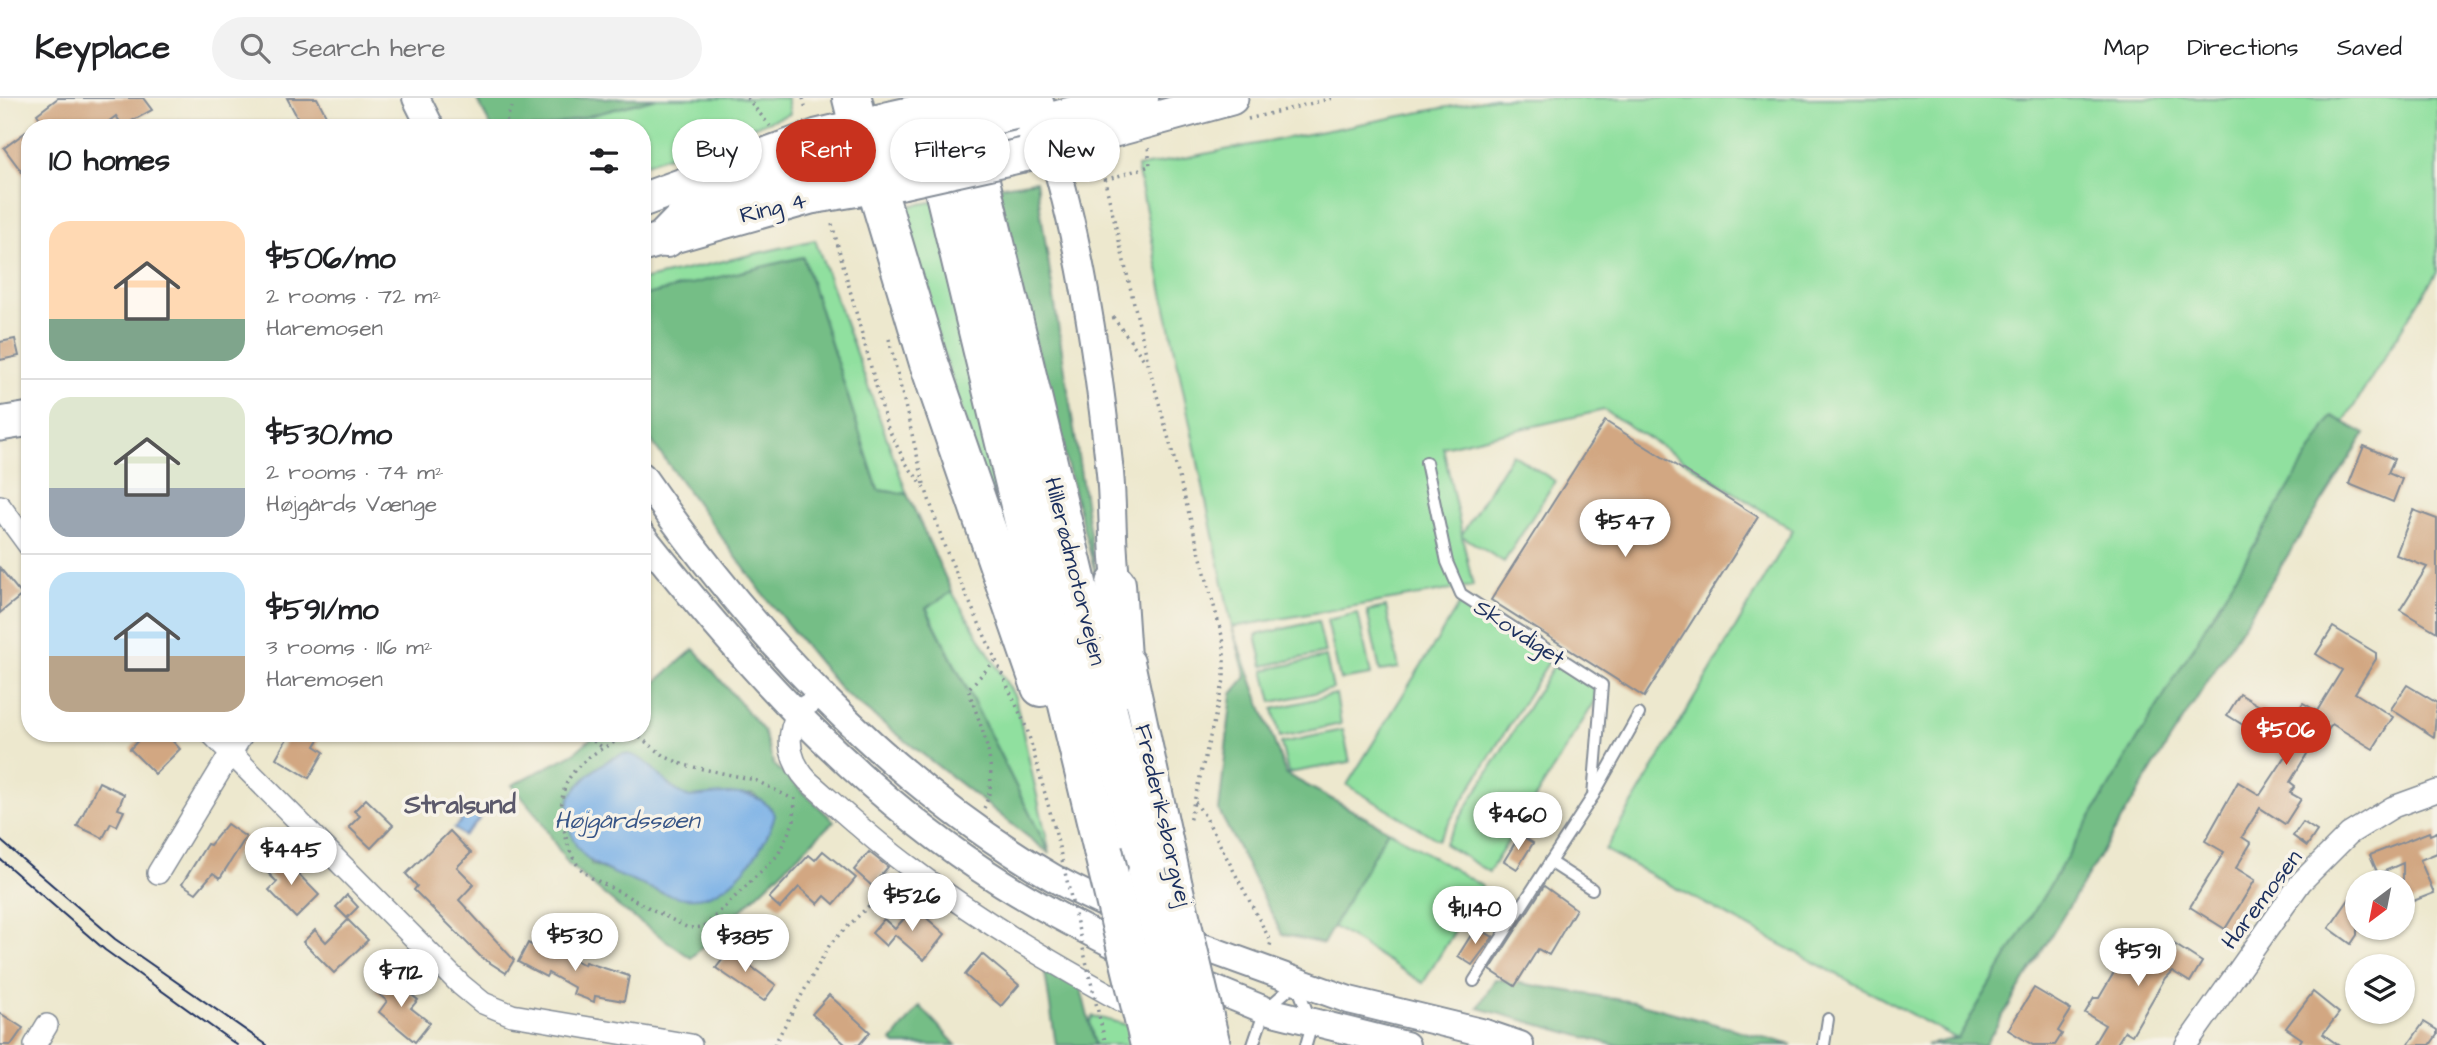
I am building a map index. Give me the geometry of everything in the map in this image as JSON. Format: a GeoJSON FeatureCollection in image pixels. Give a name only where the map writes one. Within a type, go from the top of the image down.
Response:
{"type":"FeatureCollection","features":[{"type":"Feature","properties":{"kind":"highway","name":"Hillerødmotorvejen"},"geometry":{"type":"LineString","coordinates":[[922,98],[1150,1045]]}},
{"type":"Feature","properties":{"kind":"highway","name":"Hillerødmotorvejen"},"geometry":{"type":"LineString","coordinates":[[960,98],[1131,801],[1163,880],[1188,1045]]}},
{"type":"Feature","properties":{"kind":"highway"},"geometry":{"type":"LineString","coordinates":[[1029,119],[1139,98]]}},
{"type":"Feature","properties":{"kind":"highway"},"geometry":{"type":"LineString","coordinates":[[654,241],[699,204],[879,145],[912,157],[1024,120]]}},
{"type":"Feature","properties":{"kind":"highway"},"geometry":{"type":"LineString","coordinates":[[879,145],[929,363],[1040,683],[1103,850]]}},
{"type":"Feature","properties":{"kind":"highway"},"geometry":{"type":"LineString","coordinates":[[1116,584],[1131,801]]}},
{"type":"Feature","properties":{"kind":"main road"},"geometry":{"type":"LineString","coordinates":[[1033,119],[1231,98]]}},
{"type":"Feature","properties":{"kind":"main road"},"geometry":{"type":"LineString","coordinates":[[651,197],[776,150]]}},
{"type":"Feature","properties":{"kind":"main road"},"geometry":{"type":"LineString","coordinates":[[0,424],[21,420]]}},
{"type":"Feature","properties":{"kind":"street"},"geometry":{"type":"LineString","coordinates":[[416,98],[426,119]]}},
{"type":"Feature","properties":{"kind":"street","name":"Frederiksborgvej"},"geometry":{"type":"LineString","coordinates":[[1057,182],[1065,198],[1089,330],[1110,474],[1116,584],[1163,880],[1217,1045]]}},
{"type":"Feature","properties":{"kind":"street"},"geometry":{"type":"LineString","coordinates":[[651,488],[707,563],[823,695],[921,785],[1051,876],[1157,929],[1296,983],[1520,1045]]}},
{"type":"Feature","properties":{"kind":"street"},"geometry":{"type":"LineString","coordinates":[[0,506],[21,535]]}},
{"type":"Feature","properties":{"kind":"street"},"geometry":{"type":"LineString","coordinates":[[651,545],[797,714],[894,804],[1000,882],[1064,920],[1147,961],[1265,1010],[1309,1035],[1406,1045]]}},
{"type":"Feature","properties":{"kind":"street"},"geometry":{"type":"LineString","coordinates":[[823,695],[797,714],[790,742],[796,768],[909,867],[1008,937],[1071,974],[1168,1026],[1223,1045]]}},
{"type":"Feature","properties":{"kind":"street"},"geometry":{"type":"LineString","coordinates":[[220,742],[461,985],[483,1003],[512,1015],[691,1045]]}},
{"type":"Feature","properties":{"kind":"street"},"geometry":{"type":"LineString","coordinates":[[158,873],[238,742]]}},
{"type":"Feature","properties":{"kind":"street","name":"Haremosen"},"geometry":{"type":"LineString","coordinates":[[2186,1045],[2301,882],[2349,834],[2393,807],[2437,791]]}},
{"type":"Feature","properties":{"kind":"street"},"geometry":{"type":"LineString","coordinates":[[35,1045],[47,1025]]}},
{"type":"Feature","properties":{"kind":"lane","name":"Skovdiget"},"geometry":{"type":"LineString","coordinates":[[1426,462],[1447,562],[1461,594],[1602,685],[1593,796]]}},
{"type":"Feature","properties":{"kind":"lane","name":"Skovdiget"},"geometry":{"type":"LineString","coordinates":[[1474,981],[1593,796],[1639,714]]}},
{"type":"Feature","properties":{"kind":"lane"},"geometry":{"type":"LineString","coordinates":[[1550,862],[1592,889]]}},
{"type":"Feature","properties":{"kind":"lane"},"geometry":{"type":"LineString","coordinates":[[1253,1045],[1265,1010],[1296,983],[1309,1035]]}},
{"type":"Feature","properties":{"kind":"lane"},"geometry":{"type":"LineString","coordinates":[[1825,1045],[1828,1019]]}},
{"type":"Feature","properties":{"kind":"path"},"geometry":{"type":"LineString","coordinates":[[747,98],[776,133]]}},
{"type":"Feature","properties":{"kind":"path"},"geometry":{"type":"LineString","coordinates":[[803,98],[806,109]]}},
{"type":"Feature","properties":{"kind":"path"},"geometry":{"type":"LineString","coordinates":[[507,119],[512,107]]}},
{"type":"Feature","properties":{"kind":"path"},"geometry":{"type":"LineString","coordinates":[[1120,175],[1150,166],[1148,143]]}},
{"type":"Feature","properties":{"kind":"path"},"geometry":{"type":"LineString","coordinates":[[1105,182],[1149,366],[1224,643],[1224,680],[1187,831]]}},
{"type":"Feature","properties":{"kind":"path"},"geometry":{"type":"LineString","coordinates":[[832,224],[887,426],[905,462],[926,490]]}},
{"type":"Feature","properties":{"kind":"path"},"geometry":{"type":"LineString","coordinates":[[1113,317],[1149,366]]}},
{"type":"Feature","properties":{"kind":"path"},"geometry":{"type":"LineString","coordinates":[[887,327],[926,490],[945,548],[1027,729],[1054,826],[1106,1045]]}},
{"type":"Feature","properties":{"kind":"path"},"geometry":{"type":"LineString","coordinates":[[975,825],[989,797],[990,770],[984,738],[968,689],[995,661]]}},
{"type":"Feature","properties":{"kind":"path"},"geometry":{"type":"LineString","coordinates":[[595,742],[602,747]]}},
{"type":"Feature","properties":{"kind":"path"},"geometry":{"type":"LineString","coordinates":[[613,742],[602,747],[573,769],[560,799],[570,855],[579,869],[592,878],[688,928],[704,927],[778,855],[794,821],[793,799],[754,780],[684,765],[666,757],[646,742]]}},
{"type":"Feature","properties":{"kind":"path"},"geometry":{"type":"LineString","coordinates":[[1194,802],[1205,816],[1271,942],[1261,970]]}},
{"type":"Feature","properties":{"kind":"path"},"geometry":{"type":"LineString","coordinates":[[774,1045],[830,944],[909,867]]}},
{"type":"Feature","properties":{"kind":"green space"},"geometry":{"type":"Polygon","coordinates":[[[476,98],[656,98],[578,119],[487,119],[476,98]]]}},
{"type":"Feature","properties":{"kind":"green space"},"geometry":{"type":"Polygon","coordinates":[[[656,98],[787,98],[790,114],[762,124],[762,119],[672,119],[672,155],[651,162],[651,119],[578,119],[656,98]]]}},
{"type":"Feature","properties":{"kind":"green space"},"geometry":{"type":"Polygon","coordinates":[[[1494,98],[2437,98],[2437,272],[1961,1041],[1605,850],[1793,530],[1604,410],[1443,447],[1462,534],[1512,454],[1555,481],[1504,562],[1462,536],[1473,586],[1232,627],[1137,167],[1494,98]]]}},
{"type":"Feature","properties":{"kind":"green space"},"geometry":{"type":"Polygon","coordinates":[[[1036,182],[1097,580],[995,187],[1036,182]]]}},
{"type":"Feature","properties":{"kind":"green space"},"geometry":{"type":"Polygon","coordinates":[[[938,201],[1038,648],[897,208],[938,201]]]}},
{"type":"Feature","properties":{"kind":"green space"},"geometry":{"type":"Polygon","coordinates":[[[815,240],[907,494],[878,490],[803,257],[651,294],[651,278],[815,240]]]}},
{"type":"Feature","properties":{"kind":"green space"},"geometry":{"type":"Polygon","coordinates":[[[803,257],[878,490],[907,494],[952,592],[926,608],[1050,854],[842,691],[766,598],[651,440],[651,294],[803,257]]]}},
{"type":"Feature","properties":{"kind":"green space"},"geometry":{"type":"Polygon","coordinates":[[[2332,416],[2365,434],[2162,753],[1985,1045],[1926,1045],[1958,1038],[2332,416]]]}},
{"type":"Feature","properties":{"kind":"green space"},"geometry":{"type":"Polygon","coordinates":[[[952,592],[1015,697],[1050,854],[926,607],[952,592]]]}},
{"type":"Feature","properties":{"kind":"green space"},"geometry":{"type":"Polygon","coordinates":[[[1460,603],[1551,658],[1438,840],[1347,785],[1460,603]]]}},
{"type":"Feature","properties":{"kind":"green space"},"geometry":{"type":"Polygon","coordinates":[[[1386,607],[1399,668],[1380,671],[1367,611],[1386,607]]]}},
{"type":"Feature","properties":{"kind":"green space"},"geometry":{"type":"Polygon","coordinates":[[[1358,613],[1371,675],[1340,680],[1327,620],[1358,613]]]}},
{"type":"Feature","properties":{"kind":"green space"},"geometry":{"type":"Polygon","coordinates":[[[1318,621],[1325,653],[1263,666],[1256,635],[1318,621]]]}},
{"type":"Feature","properties":{"kind":"green space"},"geometry":{"type":"Polygon","coordinates":[[[1232,627],[1286,774],[1388,830],[1323,944],[1282,934],[1219,811],[1232,694],[1246,677],[1232,627]]]}},
{"type":"Feature","properties":{"kind":"green space"},"geometry":{"type":"Polygon","coordinates":[[[694,649],[763,730],[774,765],[834,821],[691,958],[619,907],[568,864],[536,814],[512,785],[573,754],[587,742],[651,742],[651,686],[694,649]],[[611,758],[577,787],[591,864],[662,893],[771,808],[753,794],[689,797],[680,795],[611,758]]]}},
{"type":"Feature","properties":{"kind":"green space"},"geometry":{"type":"Polygon","coordinates":[[[1326,657],[1333,689],[1272,702],[1264,670],[1326,657]]]}},
{"type":"Feature","properties":{"kind":"green space"},"geometry":{"type":"Polygon","coordinates":[[[1556,662],[1596,688],[1594,703],[1489,872],[1444,844],[1556,662]]]}},
{"type":"Feature","properties":{"kind":"green space"},"geometry":{"type":"Polygon","coordinates":[[[1336,694],[1341,724],[1280,737],[1273,709],[1336,694]]]}},
{"type":"Feature","properties":{"kind":"green space"},"geometry":{"type":"Polygon","coordinates":[[[1343,730],[1350,762],[1288,773],[1281,743],[1343,730]]]}},
{"type":"Feature","properties":{"kind":"green space"},"geometry":{"type":"Polygon","coordinates":[[[1388,830],[1482,886],[1423,983],[1332,926],[1388,830]]]}},
{"type":"Feature","properties":{"kind":"green space"},"geometry":{"type":"Polygon","coordinates":[[[1044,966],[1081,989],[1095,1045],[1056,1045],[1044,966]]]}},
{"type":"Feature","properties":{"kind":"green space"},"geometry":{"type":"Polygon","coordinates":[[[1495,979],[1634,1002],[1792,1045],[1614,1045],[1478,1008],[1495,979]]]}},
{"type":"Feature","properties":{"kind":"green space"},"geometry":{"type":"Polygon","coordinates":[[[920,1006],[956,1045],[896,1045],[892,1041],[920,1006]]]}},
{"type":"Feature","properties":{"kind":"green space"},"geometry":{"type":"Polygon","coordinates":[[[1093,1016],[1204,1045],[1077,1045],[1093,1016]]]}},
{"type":"Feature","properties":{"kind":"water","name":"Højgårdssøen"},"geometry":{"type":"Polygon","coordinates":[[[623,754],[641,759],[672,787],[689,797],[748,795],[767,805],[775,815],[770,829],[743,872],[716,892],[686,898],[664,893],[590,861],[575,843],[570,831],[569,799],[592,772],[623,754]]]}},
{"type":"Feature","properties":{"kind":"water"},"geometry":{"type":"Polygon","coordinates":[[[472,810],[480,819],[463,836],[454,828],[472,810]]]}},
{"type":"Feature","properties":{"kind":"building"},"geometry":{"type":"Polygon","coordinates":[[[58,98],[143,98],[152,110],[136,119],[118,119],[116,116],[112,119],[40,119],[37,114],[58,98]]]}},
{"type":"Feature","properties":{"kind":"building"},"geometry":{"type":"Polygon","coordinates":[[[287,98],[317,98],[328,119],[298,119],[287,98]]]}},
{"type":"Feature","properties":{"kind":"building"},"geometry":{"type":"Polygon","coordinates":[[[21,136],[21,171],[4,148],[21,136]]]}},
{"type":"Feature","properties":{"kind":"building"},"geometry":{"type":"Polygon","coordinates":[[[15,339],[19,356],[0,360],[0,342],[15,339]]]}},
{"type":"Feature","properties":{"kind":"building"},"geometry":{"type":"Polygon","coordinates":[[[1605,421],[1758,517],[1644,697],[1491,600],[1605,421]]]}},
{"type":"Feature","properties":{"kind":"building"},"geometry":{"type":"Polygon","coordinates":[[[2364,446],[2394,459],[2388,473],[2402,479],[2393,502],[2349,484],[2364,446]]]}},
{"type":"Feature","properties":{"kind":"building"},"geometry":{"type":"Polygon","coordinates":[[[2413,510],[2437,519],[2437,632],[2400,610],[2427,567],[2396,555],[2413,510]]]}},
{"type":"Feature","properties":{"kind":"building"},"geometry":{"type":"Polygon","coordinates":[[[0,568],[21,596],[0,613],[0,568]]]}},
{"type":"Feature","properties":{"kind":"building"},"geometry":{"type":"Polygon","coordinates":[[[2333,627],[2376,653],[2376,659],[2355,693],[2393,717],[2373,749],[2332,724],[2327,732],[2322,729],[2290,782],[2295,786],[2290,793],[2301,799],[2285,824],[2260,808],[2242,837],[2251,843],[2236,868],[2255,880],[2225,929],[2190,907],[2224,852],[2205,841],[2238,782],[2260,795],[2288,753],[2227,715],[2240,694],[2289,724],[2303,703],[2317,711],[2342,670],[2316,654],[2333,627]]]}},
{"type":"Feature","properties":{"kind":"building"},"geometry":{"type":"Polygon","coordinates":[[[2407,685],[2437,703],[2434,737],[2391,709],[2407,685]]]}},
{"type":"Feature","properties":{"kind":"building"},"geometry":{"type":"Polygon","coordinates":[[[137,742],[173,742],[180,749],[155,774],[130,749],[137,742]]]}},
{"type":"Feature","properties":{"kind":"building"},"geometry":{"type":"Polygon","coordinates":[[[285,742],[317,742],[315,746],[324,752],[309,778],[276,758],[285,742]]]}},
{"type":"Feature","properties":{"kind":"building"},"geometry":{"type":"Polygon","coordinates":[[[99,782],[124,794],[118,809],[124,811],[117,826],[111,823],[103,838],[77,826],[99,782]]]}},
{"type":"Feature","properties":{"kind":"building"},"geometry":{"type":"Polygon","coordinates":[[[366,799],[393,825],[371,848],[349,827],[360,816],[354,811],[366,799]]]}},
{"type":"Feature","properties":{"kind":"building"},"geometry":{"type":"Polygon","coordinates":[[[2303,822],[2317,831],[2307,846],[2293,836],[2303,822]]]}},
{"type":"Feature","properties":{"kind":"building"},"geometry":{"type":"Polygon","coordinates":[[[227,824],[246,837],[220,878],[213,873],[196,893],[182,884],[207,844],[210,845],[227,824]]]}},
{"type":"Feature","properties":{"kind":"building"},"geometry":{"type":"Polygon","coordinates":[[[450,831],[471,853],[457,867],[474,884],[459,900],[514,960],[506,973],[481,957],[414,890],[417,886],[406,874],[450,831]]]}},
{"type":"Feature","properties":{"kind":"building"},"geometry":{"type":"Polygon","coordinates":[[[2429,832],[2430,835],[2437,832],[2437,853],[2420,860],[2434,893],[2415,900],[2415,870],[2403,870],[2403,863],[2387,870],[2376,870],[2370,855],[2429,832]]]}},
{"type":"Feature","properties":{"kind":"building"},"geometry":{"type":"Polygon","coordinates":[[[1520,835],[1533,843],[1517,869],[1504,861],[1520,835]]]}},
{"type":"Feature","properties":{"kind":"building"},"geometry":{"type":"Polygon","coordinates":[[[823,851],[856,878],[834,904],[825,896],[818,904],[799,887],[780,908],[769,898],[809,855],[815,860],[823,851]]]}},
{"type":"Feature","properties":{"kind":"building"},"geometry":{"type":"Polygon","coordinates":[[[869,852],[888,867],[872,886],[854,870],[869,852]]]}},
{"type":"Feature","properties":{"kind":"building"},"geometry":{"type":"Polygon","coordinates":[[[280,855],[319,895],[296,918],[269,890],[277,882],[265,870],[280,855]]]}},
{"type":"Feature","properties":{"kind":"building"},"geometry":{"type":"Polygon","coordinates":[[[1544,886],[1576,909],[1549,955],[1538,949],[1515,986],[1490,970],[1544,886]]]}},
{"type":"Feature","properties":{"kind":"building"},"geometry":{"type":"Polygon","coordinates":[[[347,895],[358,907],[347,918],[336,907],[347,895]]]}},
{"type":"Feature","properties":{"kind":"building"},"geometry":{"type":"Polygon","coordinates":[[[2345,905],[2345,940],[2329,928],[2345,905]]]}},
{"type":"Feature","properties":{"kind":"building"},"geometry":{"type":"Polygon","coordinates":[[[914,907],[945,934],[924,960],[895,935],[886,946],[872,933],[884,919],[895,929],[914,907]]]}},
{"type":"Feature","properties":{"kind":"building"},"geometry":{"type":"Polygon","coordinates":[[[348,920],[368,940],[334,973],[303,942],[315,930],[326,942],[348,920]]]}},
{"type":"Feature","properties":{"kind":"building"},"geometry":{"type":"Polygon","coordinates":[[[1476,927],[1493,937],[1472,965],[1458,956],[1476,927]]]}},
{"type":"Feature","properties":{"kind":"building"},"geometry":{"type":"Polygon","coordinates":[[[2157,933],[2202,962],[2190,982],[2172,971],[2165,978],[2132,1035],[2125,1031],[2116,1045],[2093,1045],[2105,1025],[2085,1013],[2094,998],[2099,998],[2119,964],[2127,968],[2140,947],[2146,951],[2157,933]]]}},
{"type":"Feature","properties":{"kind":"building"},"geometry":{"type":"Polygon","coordinates":[[[555,937],[562,953],[584,965],[585,962],[629,976],[624,1001],[595,996],[594,1002],[573,994],[575,988],[548,973],[546,977],[518,962],[528,943],[539,949],[555,937]]]}},
{"type":"Feature","properties":{"kind":"building"},"geometry":{"type":"Polygon","coordinates":[[[733,946],[747,957],[744,960],[776,985],[764,1001],[716,968],[733,946]]]}},
{"type":"Feature","properties":{"kind":"building"},"geometry":{"type":"Polygon","coordinates":[[[982,954],[1019,985],[1001,1006],[965,975],[982,954]]]}},
{"type":"Feature","properties":{"kind":"building"},"geometry":{"type":"Polygon","coordinates":[[[388,976],[418,1000],[411,1008],[430,1023],[415,1042],[379,1012],[387,1001],[375,991],[388,976]]]}},
{"type":"Feature","properties":{"kind":"building"},"geometry":{"type":"Polygon","coordinates":[[[2034,988],[2071,1010],[2058,1031],[2062,1034],[2055,1045],[2033,1045],[2008,1030],[2034,988]]]}},
{"type":"Feature","properties":{"kind":"building"},"geometry":{"type":"Polygon","coordinates":[[[2313,992],[2339,1013],[2323,1034],[2338,1045],[2298,1045],[2302,1039],[2286,1028],[2313,992]]]}},
{"type":"Feature","properties":{"kind":"building"},"geometry":{"type":"Polygon","coordinates":[[[829,995],[870,1032],[859,1045],[846,1045],[812,1014],[829,995]]]}},
{"type":"Feature","properties":{"kind":"building"},"geometry":{"type":"Polygon","coordinates":[[[0,1013],[23,1028],[11,1045],[0,1045],[0,1013]]]}},
{"type":"Feature","properties":{"kind":"building"},"geometry":{"type":"Polygon","coordinates":[[[2424,1022],[2437,1030],[2437,1035],[2430,1045],[2408,1045],[2424,1022]]]}},
{"type":"Feature","properties":{"kind":"tram line"},"geometry":{"type":"LineString","coordinates":[[0,840],[115,939],[267,1045]]}},
{"type":"Feature","properties":{"kind":"tram line"},"geometry":{"type":"LineString","coordinates":[[0,859],[105,950],[237,1045]]}},
{"type":"Feature","properties":{"kind":"district","name":"Stralsund"},"geometry":{"type":"Point","coordinates":[460,804]}}]}
